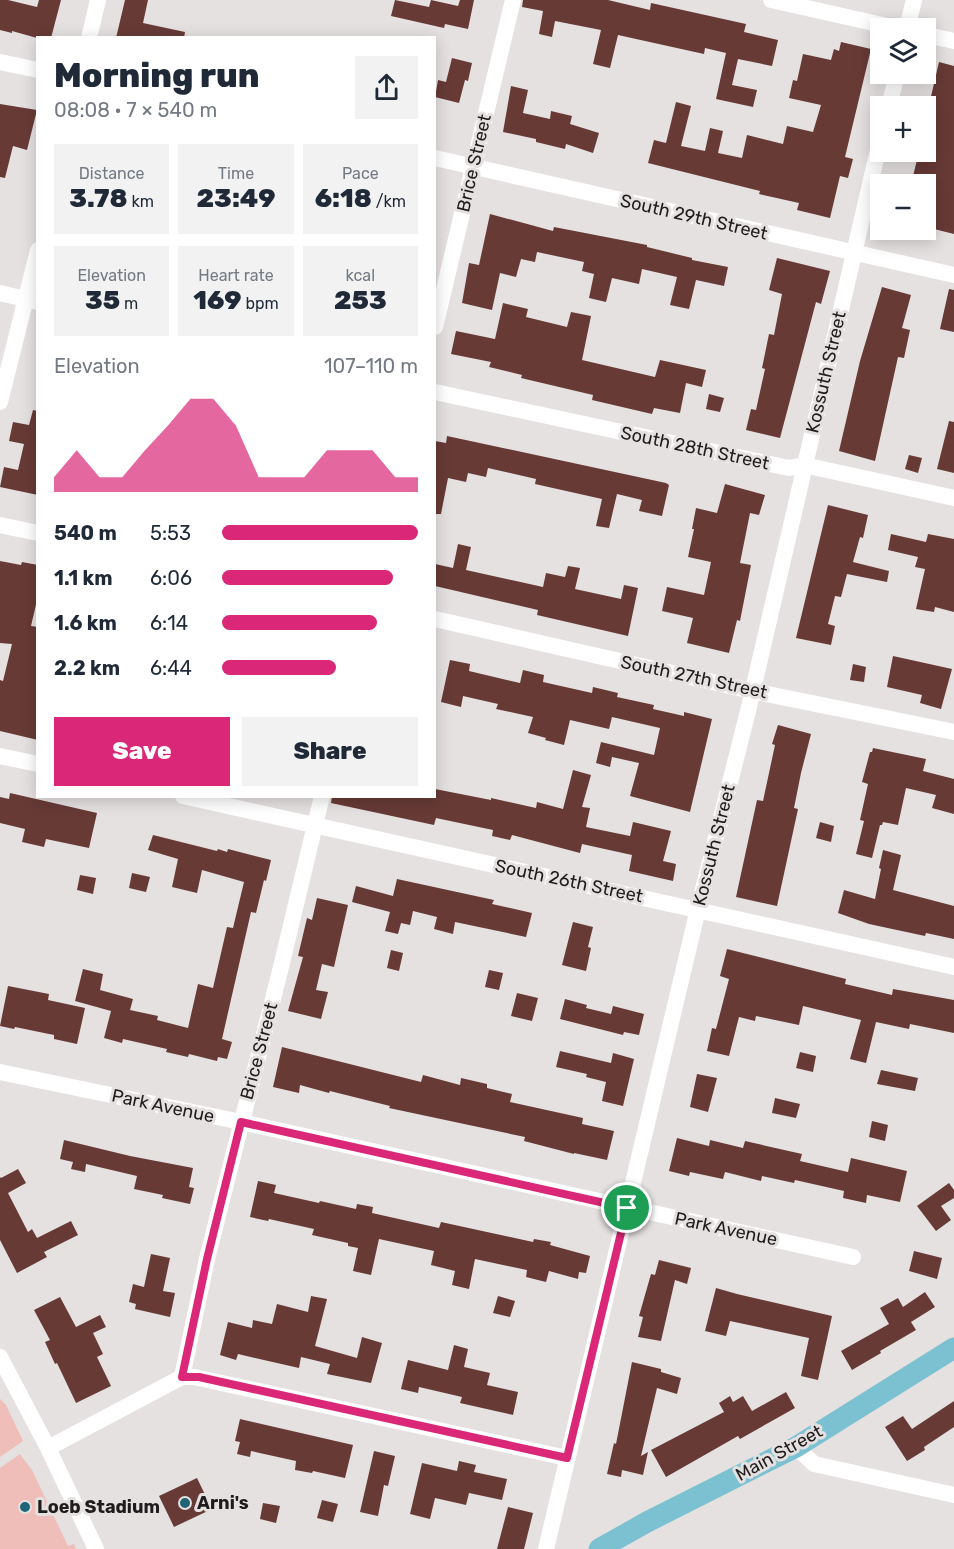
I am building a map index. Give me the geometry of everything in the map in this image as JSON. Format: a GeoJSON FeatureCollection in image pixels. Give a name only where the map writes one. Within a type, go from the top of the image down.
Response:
{"type":"FeatureCollection","features":[{"type":"Feature","properties":{"kind":"main road","name":"Main Street"},"geometry":{"type":"LineString","coordinates":[[599,1549],[647,1521],[796,1447],[954,1348]]}},
{"type":"Feature","properties":{"kind":"street"},"geometry":{"type":"LineString","coordinates":[[89,36],[98,0]]}},
{"type":"Feature","properties":{"kind":"street","name":"Brice Street"},"geometry":{"type":"LineString","coordinates":[[436,323],[513,0]]}},
{"type":"Feature","properties":{"kind":"street"},"geometry":{"type":"LineString","coordinates":[[771,0],[870,22]]}},
{"type":"Feature","properties":{"kind":"street"},"geometry":{"type":"LineString","coordinates":[[910,18],[914,0]]}},
{"type":"Feature","properties":{"kind":"street"},"geometry":{"type":"LineString","coordinates":[[936,37],[954,41]]}},
{"type":"Feature","properties":{"kind":"street"},"geometry":{"type":"LineString","coordinates":[[0,62],[36,70]]}},
{"type":"Feature","properties":{"kind":"street","name":"South 29th Street"},"geometry":{"type":"LineString","coordinates":[[436,158],[954,276]]}},
{"type":"Feature","properties":{"kind":"street","name":"Kossuth Street"},"geometry":{"type":"LineString","coordinates":[[546,1549],[752,691],[875,162]]}},
{"type":"Feature","properties":{"kind":"street"},"geometry":{"type":"LineString","coordinates":[[0,402],[32,300],[36,267]]}},
{"type":"Feature","properties":{"kind":"street"},"geometry":{"type":"LineString","coordinates":[[0,293],[32,300]]}},
{"type":"Feature","properties":{"kind":"street","name":"South 28th Street"},"geometry":{"type":"LineString","coordinates":[[436,392],[789,468],[804,465],[954,498]]}},
{"type":"Feature","properties":{"kind":"street"},"geometry":{"type":"LineString","coordinates":[[0,525],[36,533]]}},
{"type":"Feature","properties":{"kind":"street","name":"South 27th Street"},"geometry":{"type":"LineString","coordinates":[[436,620],[752,691],[954,732]]}},
{"type":"Feature","properties":{"kind":"street"},"geometry":{"type":"LineString","coordinates":[[0,756],[36,764]]}},
{"type":"Feature","properties":{"kind":"street","name":"South 26th Street"},"geometry":{"type":"LineString","coordinates":[[192,798],[954,967]]}},
{"type":"Feature","properties":{"kind":"street","name":"Brice Street"},"geometry":{"type":"LineString","coordinates":[[182,1377],[207,1259],[322,798]]}},
{"type":"Feature","properties":{"kind":"street","name":"Park Avenue"},"geometry":{"type":"LineString","coordinates":[[0,1072],[241,1122],[853,1257]]}},
{"type":"Feature","properties":{"kind":"street"},"geometry":{"type":"LineString","coordinates":[[0,1357],[48,1448],[96,1549]]}},
{"type":"Feature","properties":{"kind":"street"},"geometry":{"type":"LineString","coordinates":[[48,1448],[182,1377],[199,1377],[567,1458]]}},
{"type":"Feature","properties":{"kind":"street"},"geometry":{"type":"LineString","coordinates":[[796,1447],[814,1464],[954,1495]]}},
{"type":"Feature","properties":{"kind":"shaded area"},"geometry":{"type":"Polygon","coordinates":[[[0,1399],[6,1405],[23,1441],[0,1457],[0,1399]]]}},
{"type":"Feature","properties":{"kind":"shaded area","name":"Loeb Stadium"},"geometry":{"type":"Polygon","coordinates":[[[20,1454],[32,1470],[68,1546],[74,1544],[76,1549],[0,1549],[0,1468],[20,1454]]]}},
{"type":"Feature","properties":{"kind":"building"},"geometry":{"type":"Polygon","coordinates":[[[0,0],[37,7],[39,0],[61,0],[52,36],[36,38],[0,30],[0,0]]]}},
{"type":"Feature","properties":{"kind":"building"},"geometry":{"type":"Polygon","coordinates":[[[125,0],[148,0],[143,23],[185,32],[184,36],[116,36],[125,0]]]}},
{"type":"Feature","properties":{"kind":"building"},"geometry":{"type":"Polygon","coordinates":[[[395,0],[429,7],[431,0],[458,6],[460,0],[474,0],[468,29],[445,24],[444,28],[391,16],[395,0]]]}},
{"type":"Feature","properties":{"kind":"building"},"geometry":{"type":"Polygon","coordinates":[[[523,0],[608,0],[650,10],[651,3],[746,24],[744,32],[778,40],[772,66],[738,59],[732,85],[757,90],[753,107],[716,99],[726,53],[705,48],[704,54],[618,35],[610,68],[593,64],[601,30],[555,21],[552,37],[539,34],[543,11],[522,7],[523,0]]]}},
{"type":"Feature","properties":{"kind":"building"},"geometry":{"type":"Polygon","coordinates":[[[841,42],[870,49],[845,157],[853,159],[848,178],[840,176],[830,218],[797,210],[799,203],[759,194],[760,191],[648,163],[654,140],[666,143],[676,102],[691,106],[681,146],[705,151],[710,128],[723,131],[718,153],[742,158],[747,135],[783,144],[787,126],[813,132],[821,105],[789,98],[793,80],[797,81],[803,54],[831,60],[834,49],[839,51],[841,42]]]}},
{"type":"Feature","properties":{"kind":"building"},"geometry":{"type":"Polygon","coordinates":[[[452,58],[472,63],[459,103],[436,97],[438,80],[446,82],[452,58]]]}},
{"type":"Feature","properties":{"kind":"building"},"geometry":{"type":"Polygon","coordinates":[[[939,62],[954,66],[954,234],[936,230],[936,174],[914,174],[916,162],[936,162],[936,96],[931,96],[934,84],[936,84],[939,62]]]}},
{"type":"Feature","properties":{"kind":"building"},"geometry":{"type":"Polygon","coordinates":[[[511,86],[528,90],[523,113],[550,119],[551,111],[572,116],[570,124],[599,133],[593,153],[566,144],[565,149],[536,142],[536,139],[503,132],[511,86]]]}},
{"type":"Feature","properties":{"kind":"building"},"geometry":{"type":"Polygon","coordinates":[[[0,104],[36,110],[27,150],[13,146],[5,178],[0,177],[0,104]]]}},
{"type":"Feature","properties":{"kind":"building"},"geometry":{"type":"Polygon","coordinates":[[[490,214],[553,231],[554,227],[647,245],[647,247],[692,258],[692,260],[728,267],[724,286],[696,280],[689,309],[670,305],[677,277],[642,269],[639,284],[612,278],[606,302],[589,298],[594,274],[582,271],[584,262],[537,252],[535,262],[521,259],[516,277],[500,273],[492,310],[462,303],[469,263],[479,265],[490,214]]]}},
{"type":"Feature","properties":{"kind":"building"},"geometry":{"type":"Polygon","coordinates":[[[777,258],[830,271],[821,304],[816,302],[780,438],[746,430],[751,409],[756,410],[765,369],[762,368],[769,334],[774,335],[782,294],[769,290],[777,258]]]}},
{"type":"Feature","properties":{"kind":"building"},"geometry":{"type":"Polygon","coordinates":[[[882,287],[911,295],[902,328],[910,330],[904,358],[898,357],[875,461],[839,451],[860,361],[882,287]]]}},
{"type":"Feature","properties":{"kind":"building"},"geometry":{"type":"Polygon","coordinates":[[[949,289],[954,290],[954,332],[940,329],[949,289]]]}},
{"type":"Feature","properties":{"kind":"building"},"geometry":{"type":"Polygon","coordinates":[[[503,303],[528,309],[526,317],[567,327],[571,312],[591,316],[582,360],[655,377],[660,360],[706,370],[702,387],[686,383],[680,413],[654,408],[652,414],[592,400],[593,395],[521,378],[522,375],[489,367],[491,362],[451,354],[456,331],[495,339],[503,303]]]}},
{"type":"Feature","properties":{"kind":"building"},"geometry":{"type":"Polygon","coordinates":[[[709,394],[724,398],[720,412],[706,409],[709,394]]]}},
{"type":"Feature","properties":{"kind":"building"},"geometry":{"type":"Polygon","coordinates":[[[33,410],[36,411],[36,495],[0,487],[4,467],[18,470],[24,444],[9,441],[13,422],[29,425],[33,410]]]}},
{"type":"Feature","properties":{"kind":"building"},"geometry":{"type":"Polygon","coordinates":[[[949,421],[954,422],[954,473],[937,469],[949,421]]]}},
{"type":"Feature","properties":{"kind":"building"},"geometry":{"type":"Polygon","coordinates":[[[447,436],[666,483],[669,485],[662,516],[639,511],[642,500],[617,494],[609,528],[596,526],[602,499],[535,484],[536,479],[488,468],[486,477],[468,473],[466,482],[448,478],[441,514],[436,514],[436,441],[446,443],[447,436]]]}},
{"type":"Feature","properties":{"kind":"building"},"geometry":{"type":"Polygon","coordinates":[[[909,455],[922,458],[918,473],[905,469],[909,455]]]}},
{"type":"Feature","properties":{"kind":"building"},"geometry":{"type":"Polygon","coordinates":[[[725,484],[765,495],[759,515],[750,513],[740,563],[751,565],[740,621],[737,620],[729,653],[687,643],[693,618],[662,611],[667,587],[704,595],[711,562],[688,557],[694,529],[692,529],[696,508],[717,513],[725,484]]]}},
{"type":"Feature","properties":{"kind":"building"},"geometry":{"type":"Polygon","coordinates":[[[828,505],[868,515],[863,538],[860,537],[853,562],[889,571],[887,582],[847,574],[841,597],[835,596],[828,624],[835,626],[831,645],[796,638],[828,505]]]}},
{"type":"Feature","properties":{"kind":"building"},"geometry":{"type":"Polygon","coordinates":[[[891,534],[926,542],[928,534],[954,539],[954,612],[935,607],[934,612],[916,609],[925,569],[915,567],[918,557],[888,550],[891,534]]]}},
{"type":"Feature","properties":{"kind":"building"},"geometry":{"type":"Polygon","coordinates":[[[458,544],[471,547],[466,570],[543,587],[546,573],[565,577],[568,566],[580,568],[575,589],[621,599],[624,585],[638,588],[628,636],[537,615],[538,610],[436,586],[436,564],[453,568],[458,544]]]}},
{"type":"Feature","properties":{"kind":"building"},"geometry":{"type":"Polygon","coordinates":[[[0,561],[21,565],[22,562],[36,565],[36,605],[31,626],[36,627],[36,740],[0,731],[0,680],[3,681],[12,644],[0,643],[0,561]]]}},
{"type":"Feature","properties":{"kind":"building"},"geometry":{"type":"Polygon","coordinates":[[[893,656],[952,669],[941,709],[920,703],[922,695],[887,687],[893,656]]]}},
{"type":"Feature","properties":{"kind":"building"},"geometry":{"type":"Polygon","coordinates":[[[450,660],[470,664],[469,671],[520,683],[523,670],[544,675],[543,682],[592,693],[593,687],[618,693],[617,697],[654,705],[653,709],[684,716],[684,712],[712,719],[690,812],[630,796],[639,763],[612,757],[610,767],[596,763],[601,742],[654,755],[660,728],[612,717],[609,729],[570,720],[564,745],[545,740],[546,738],[528,733],[533,717],[496,709],[498,704],[463,696],[461,707],[441,702],[450,660]]]}},
{"type":"Feature","properties":{"kind":"building"},"geometry":{"type":"Polygon","coordinates":[[[853,664],[866,667],[864,682],[850,680],[853,664]]]}},
{"type":"Feature","properties":{"kind":"building"},"geometry":{"type":"Polygon","coordinates":[[[778,725],[811,734],[794,808],[798,809],[777,906],[736,897],[757,800],[763,801],[775,745],[772,744],[778,725]]]}},
{"type":"Feature","properties":{"kind":"building"},"geometry":{"type":"Polygon","coordinates":[[[873,748],[926,759],[923,771],[954,779],[954,814],[932,808],[936,795],[906,788],[898,825],[883,822],[880,825],[872,858],[856,854],[864,821],[860,820],[868,784],[862,782],[873,748]]]}},
{"type":"Feature","properties":{"kind":"building"},"geometry":{"type":"Polygon","coordinates":[[[573,770],[591,775],[582,807],[590,808],[586,827],[630,836],[633,822],[671,831],[663,861],[676,864],[673,881],[629,871],[632,855],[582,844],[580,853],[512,835],[510,840],[492,836],[493,830],[436,818],[434,825],[331,803],[332,798],[436,798],[436,789],[536,808],[537,802],[563,809],[573,770]]]}},
{"type":"Feature","properties":{"kind":"building"},"geometry":{"type":"Polygon","coordinates":[[[10,793],[97,813],[89,848],[46,839],[44,847],[22,842],[25,829],[0,823],[0,797],[9,799],[10,793]]]}},
{"type":"Feature","properties":{"kind":"building"},"geometry":{"type":"Polygon","coordinates":[[[820,822],[834,826],[831,842],[816,838],[820,822]]]}},
{"type":"Feature","properties":{"kind":"building"},"geometry":{"type":"Polygon","coordinates":[[[153,835],[217,851],[218,849],[227,852],[228,849],[271,860],[256,913],[251,912],[222,1039],[232,1042],[227,1059],[218,1057],[217,1061],[189,1054],[188,1057],[166,1052],[167,1049],[123,1039],[122,1043],[104,1038],[111,1011],[75,1001],[83,969],[103,974],[100,990],[133,999],[130,1010],[158,1016],[157,1020],[188,1028],[198,984],[213,988],[227,927],[233,928],[244,882],[202,870],[197,893],[172,887],[178,859],[148,850],[153,835]]]}},
{"type":"Feature","properties":{"kind":"building"},"geometry":{"type":"Polygon","coordinates":[[[883,850],[901,855],[893,890],[954,906],[954,939],[926,933],[925,936],[869,924],[838,913],[844,890],[875,899],[883,850]]]}},
{"type":"Feature","properties":{"kind":"building"},"geometry":{"type":"Polygon","coordinates":[[[132,873],[150,877],[146,892],[129,888],[132,873]]]}},
{"type":"Feature","properties":{"kind":"building"},"geometry":{"type":"Polygon","coordinates":[[[80,875],[96,878],[93,894],[77,890],[80,875]]]}},
{"type":"Feature","properties":{"kind":"building"},"geometry":{"type":"Polygon","coordinates":[[[397,879],[494,900],[492,904],[532,913],[526,937],[455,922],[453,934],[434,929],[437,917],[413,911],[410,925],[401,923],[398,934],[385,931],[390,912],[352,902],[356,886],[393,896],[397,879]]]}},
{"type":"Feature","properties":{"kind":"building"},"geometry":{"type":"Polygon","coordinates":[[[317,898],[348,905],[334,967],[322,964],[316,990],[328,992],[321,1019],[288,1011],[303,957],[298,956],[307,918],[312,920],[317,898]]]}},
{"type":"Feature","properties":{"kind":"building"},"geometry":{"type":"Polygon","coordinates":[[[573,922],[593,927],[586,971],[562,965],[573,922]]]}},
{"type":"Feature","properties":{"kind":"building"},"geometry":{"type":"Polygon","coordinates":[[[727,949],[846,979],[845,984],[892,995],[893,989],[954,1000],[954,1033],[910,1024],[909,1029],[876,1022],[866,1063],[850,1059],[861,1020],[803,1006],[799,1025],[756,1016],[755,1021],[739,1017],[729,1056],[707,1051],[712,1028],[716,1029],[729,979],[720,976],[727,949]]]}},
{"type":"Feature","properties":{"kind":"building"},"geometry":{"type":"Polygon","coordinates":[[[391,950],[403,953],[399,971],[387,968],[391,950]]]}},
{"type":"Feature","properties":{"kind":"building"},"geometry":{"type":"Polygon","coordinates":[[[489,970],[503,973],[499,990],[485,987],[489,970]]]}},
{"type":"Feature","properties":{"kind":"building"},"geometry":{"type":"Polygon","coordinates":[[[8,986],[49,994],[48,1000],[85,1008],[77,1044],[54,1039],[54,1035],[0,1026],[8,986]]]}},
{"type":"Feature","properties":{"kind":"building"},"geometry":{"type":"Polygon","coordinates":[[[517,993],[538,998],[532,1021],[511,1016],[517,993]]]}},
{"type":"Feature","properties":{"kind":"building"},"geometry":{"type":"Polygon","coordinates":[[[565,999],[587,1005],[586,1008],[611,1014],[613,1006],[644,1014],[639,1035],[624,1032],[623,1035],[560,1019],[565,999]]]}},
{"type":"Feature","properties":{"kind":"building"},"geometry":{"type":"Polygon","coordinates":[[[282,1047],[421,1082],[423,1075],[460,1085],[461,1078],[487,1084],[487,1088],[512,1094],[510,1102],[583,1118],[582,1124],[614,1131],[607,1160],[524,1141],[525,1137],[389,1108],[390,1106],[330,1091],[329,1093],[300,1085],[299,1093],[273,1087],[282,1047]]]}},
{"type":"Feature","properties":{"kind":"building"},"geometry":{"type":"Polygon","coordinates":[[[560,1051],[611,1063],[613,1053],[634,1059],[623,1106],[602,1101],[606,1082],[586,1077],[587,1074],[556,1067],[560,1051]]]}},
{"type":"Feature","properties":{"kind":"building"},"geometry":{"type":"Polygon","coordinates":[[[800,1052],[816,1056],[813,1072],[796,1068],[800,1052]]]}},
{"type":"Feature","properties":{"kind":"building"},"geometry":{"type":"Polygon","coordinates":[[[881,1070],[918,1078],[915,1091],[877,1084],[881,1070]]]}},
{"type":"Feature","properties":{"kind":"building"},"geometry":{"type":"Polygon","coordinates":[[[697,1074],[717,1078],[708,1112],[690,1107],[697,1074]]]}},
{"type":"Feature","properties":{"kind":"building"},"geometry":{"type":"Polygon","coordinates":[[[775,1098],[800,1104],[796,1118],[772,1113],[775,1098]]]}},
{"type":"Feature","properties":{"kind":"building"},"geometry":{"type":"Polygon","coordinates":[[[872,1121],[888,1125],[885,1141],[869,1137],[872,1121]]]}},
{"type":"Feature","properties":{"kind":"building"},"geometry":{"type":"Polygon","coordinates":[[[677,1138],[709,1146],[710,1140],[743,1148],[745,1141],[802,1154],[800,1161],[848,1172],[851,1158],[907,1171],[900,1202],[867,1195],[866,1203],[843,1198],[844,1191],[795,1180],[794,1183],[762,1176],[761,1181],[725,1172],[723,1179],[690,1172],[689,1176],[669,1171],[677,1138]]]}},
{"type":"Feature","properties":{"kind":"building"},"geometry":{"type":"Polygon","coordinates":[[[64,1140],[193,1168],[189,1187],[194,1188],[190,1204],[134,1189],[137,1176],[86,1164],[85,1172],[71,1169],[73,1162],[60,1159],[64,1140]]]}},
{"type":"Feature","properties":{"kind":"building"},"geometry":{"type":"Polygon","coordinates":[[[18,1169],[26,1183],[8,1193],[28,1232],[32,1229],[37,1238],[71,1221],[78,1235],[44,1252],[47,1257],[17,1273],[0,1240],[0,1177],[18,1169]]]}},
{"type":"Feature","properties":{"kind":"building"},"geometry":{"type":"Polygon","coordinates":[[[258,1181],[276,1185],[274,1193],[356,1209],[357,1204],[373,1207],[372,1213],[439,1228],[441,1222],[533,1242],[534,1239],[551,1242],[550,1245],[590,1256],[586,1273],[579,1272],[578,1279],[549,1271],[546,1282],[526,1277],[527,1270],[475,1259],[469,1289],[452,1285],[455,1271],[431,1265],[434,1251],[379,1239],[371,1275],[353,1271],[358,1248],[348,1246],[348,1243],[312,1235],[314,1229],[250,1217],[258,1181]]]}},
{"type":"Feature","properties":{"kind":"building"},"geometry":{"type":"Polygon","coordinates":[[[949,1183],[954,1190],[954,1198],[941,1206],[951,1220],[936,1231],[917,1206],[949,1183]]]}},
{"type":"Feature","properties":{"kind":"building"},"geometry":{"type":"Polygon","coordinates":[[[914,1251],[942,1258],[937,1279],[909,1271],[914,1251]]]}},
{"type":"Feature","properties":{"kind":"building"},"geometry":{"type":"Polygon","coordinates":[[[151,1254],[170,1258],[163,1291],[175,1293],[170,1317],[135,1309],[136,1304],[129,1302],[133,1284],[144,1287],[151,1254]]]}},
{"type":"Feature","properties":{"kind":"building"},"geometry":{"type":"Polygon","coordinates":[[[659,1260],[691,1268],[687,1284],[675,1280],[661,1341],[638,1337],[643,1317],[639,1316],[651,1274],[655,1275],[659,1260]]]}},
{"type":"Feature","properties":{"kind":"building"},"geometry":{"type":"Polygon","coordinates":[[[716,1288],[832,1316],[818,1380],[801,1376],[809,1338],[730,1321],[726,1336],[705,1331],[716,1288]]]}},
{"type":"Feature","properties":{"kind":"building"},"geometry":{"type":"Polygon","coordinates":[[[925,1292],[935,1307],[911,1322],[916,1330],[852,1370],[841,1351],[889,1324],[880,1308],[898,1298],[903,1307],[925,1292]]]}},
{"type":"Feature","properties":{"kind":"building"},"geometry":{"type":"Polygon","coordinates":[[[311,1296],[327,1299],[315,1346],[357,1358],[362,1337],[382,1343],[371,1383],[327,1374],[330,1364],[301,1357],[299,1368],[238,1354],[236,1360],[220,1355],[228,1322],[252,1328],[253,1320],[272,1324],[277,1304],[308,1312],[311,1296]]]}},
{"type":"Feature","properties":{"kind":"building"},"geometry":{"type":"Polygon","coordinates":[[[498,1296],[515,1301],[510,1317],[493,1313],[498,1296]]]}},
{"type":"Feature","properties":{"kind":"building"},"geometry":{"type":"Polygon","coordinates":[[[60,1297],[76,1327],[100,1315],[106,1327],[93,1333],[103,1354],[97,1357],[111,1386],[76,1403],[45,1342],[50,1340],[34,1310],[60,1297]]]}},
{"type":"Feature","properties":{"kind":"building"},"geometry":{"type":"Polygon","coordinates":[[[454,1345],[468,1349],[464,1367],[490,1373],[487,1385],[518,1392],[513,1415],[460,1403],[462,1397],[419,1387],[418,1393],[401,1389],[408,1360],[448,1370],[454,1345]]]}},
{"type":"Feature","properties":{"kind":"building"},"geometry":{"type":"Polygon","coordinates":[[[632,1362],[661,1369],[661,1372],[681,1378],[677,1394],[657,1388],[641,1456],[648,1452],[643,1475],[622,1470],[621,1477],[607,1474],[614,1443],[616,1444],[632,1362]]]}},
{"type":"Feature","properties":{"kind":"building"},"geometry":{"type":"Polygon","coordinates":[[[786,1392],[795,1408],[740,1439],[738,1436],[666,1477],[651,1450],[724,1412],[719,1403],[730,1396],[733,1402],[743,1396],[752,1411],[786,1392]]]}},
{"type":"Feature","properties":{"kind":"building"},"geometry":{"type":"Polygon","coordinates":[[[954,1401],[954,1427],[907,1461],[885,1427],[903,1416],[912,1429],[954,1401]]]}},
{"type":"Feature","properties":{"kind":"building"},"geometry":{"type":"Polygon","coordinates":[[[240,1419],[353,1445],[345,1478],[313,1471],[312,1473],[295,1470],[296,1461],[251,1451],[250,1457],[237,1454],[240,1442],[235,1441],[240,1419]]]}},
{"type":"Feature","properties":{"kind":"building"},"geometry":{"type":"Polygon","coordinates":[[[374,1451],[395,1456],[388,1486],[384,1485],[378,1516],[360,1512],[374,1451]]]}},
{"type":"Feature","properties":{"kind":"building"},"geometry":{"type":"Polygon","coordinates":[[[459,1461],[476,1465],[474,1472],[507,1479],[502,1500],[469,1493],[466,1505],[435,1498],[430,1519],[410,1514],[422,1463],[457,1471],[459,1461]]]}},
{"type":"Feature","properties":{"kind":"building","name":"Arni's"},"geometry":{"type":"Polygon","coordinates":[[[197,1478],[212,1509],[174,1527],[159,1496],[197,1478]]]}},
{"type":"Feature","properties":{"kind":"building"},"geometry":{"type":"Polygon","coordinates":[[[322,1500],[338,1504],[333,1522],[317,1518],[322,1500]]]}},
{"type":"Feature","properties":{"kind":"building"},"geometry":{"type":"Polygon","coordinates":[[[263,1503],[280,1506],[276,1523],[260,1519],[263,1503]]]}},
{"type":"Feature","properties":{"kind":"building"},"geometry":{"type":"Polygon","coordinates":[[[508,1507],[533,1513],[524,1549],[497,1549],[508,1507]]]}},
{"type":"Feature","properties":{"kind":"place","name":"Arni's"},"geometry":{"type":"Point","coordinates":[185,1503]}},
{"type":"Feature","properties":{"kind":"place","name":"Loeb Stadium"},"geometry":{"type":"Point","coordinates":[25,1507]}},
{"type":"Feature","properties":{"kind":"route"},"geometry":{"type":"LineString","coordinates":[[241,1122],[627,1208],[567,1458],[199,1377],[182,1377],[207,1259],[241,1122]]}}]}
